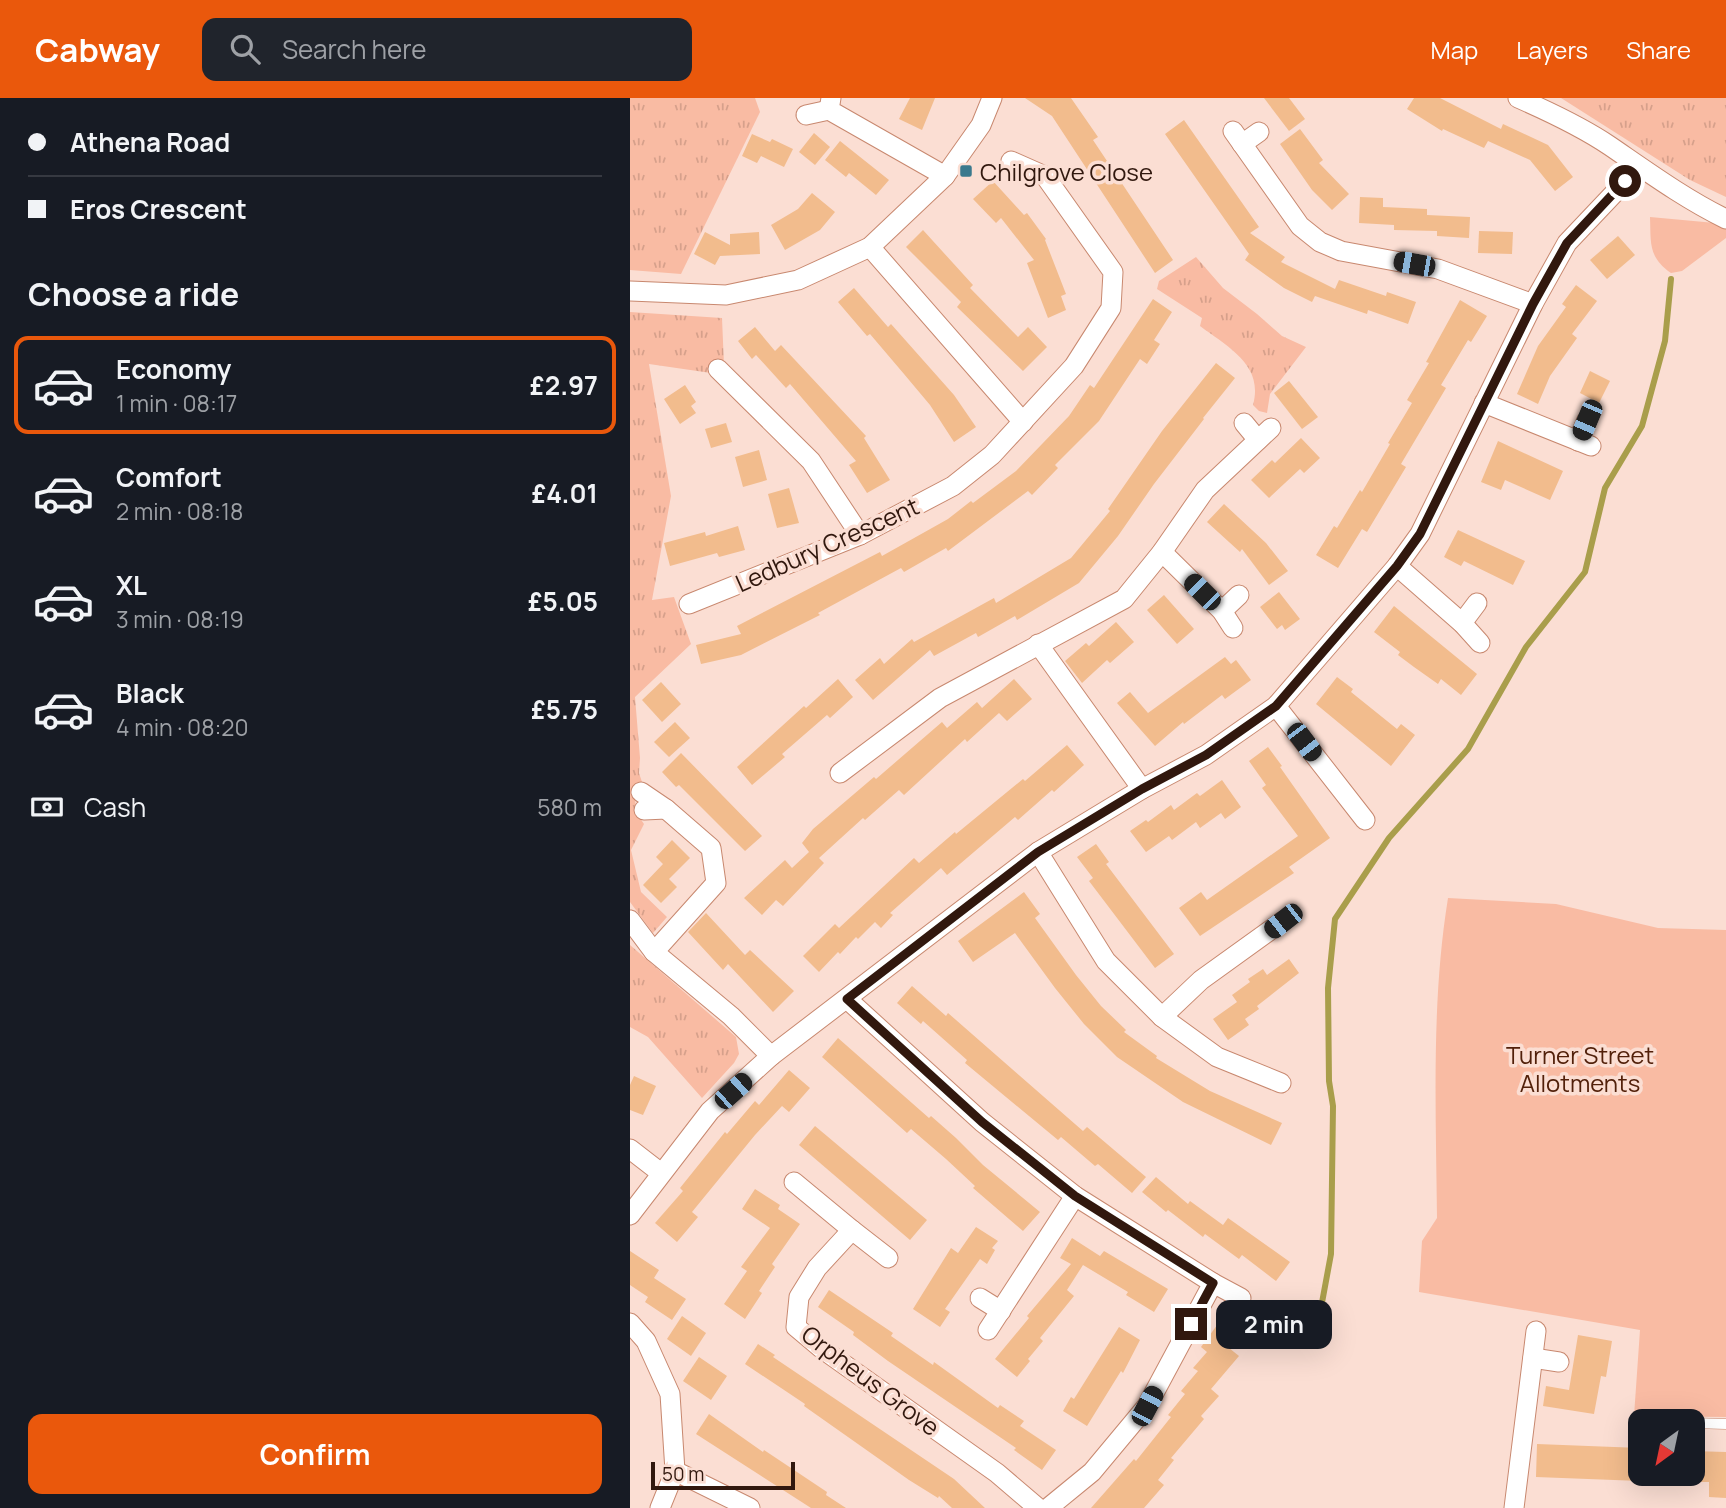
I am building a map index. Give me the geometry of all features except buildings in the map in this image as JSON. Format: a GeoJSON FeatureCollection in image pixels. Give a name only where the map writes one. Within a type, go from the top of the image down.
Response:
{"type":"FeatureCollection","features":[{"type":"Feature","properties":{"kind":"street"},"geometry":{"type":"LineString","coordinates":[[630,291],[726,295],[798,281],[870,247],[945,176],[981,125],[992,98]]}},
{"type":"Feature","properties":{"kind":"street"},"geometry":{"type":"LineString","coordinates":[[1518,98],[1564,119],[1609,145],[1639,167],[1726,219]]}},
{"type":"Feature","properties":{"kind":"street"},"geometry":{"type":"LineString","coordinates":[[806,115],[830,104],[945,176]]}},
{"type":"Feature","properties":{"kind":"street"},"geometry":{"type":"LineString","coordinates":[[1259,132],[1238,137],[1300,226],[1320,242],[1342,251],[1438,269],[1533,304]]}},
{"type":"Feature","properties":{"kind":"street","name":"Ledbury Crescent"},"geometry":{"type":"LineString","coordinates":[[709,617],[696,601],[860,535],[953,486],[992,455],[1074,366],[1111,308],[1113,272],[1032,160],[1011,161]]}},
{"type":"Feature","properties":{"kind":"street"},"geometry":{"type":"LineString","coordinates":[[630,1215],[710,1111],[771,1056],[1038,852],[1142,789],[1206,755],[1276,706],[1397,566],[1420,534],[1533,304],[1567,243],[1639,167]]}},
{"type":"Feature","properties":{"kind":"street"},"geometry":{"type":"LineString","coordinates":[[870,247],[1023,422]]}},
{"type":"Feature","properties":{"kind":"street"},"geometry":{"type":"LineString","coordinates":[[718,369],[729,394],[811,461],[860,535]]}},
{"type":"Feature","properties":{"kind":"street"},"geometry":{"type":"LineString","coordinates":[[1484,403],[1584,443],[1587,420]]}},
{"type":"Feature","properties":{"kind":"street"},"geometry":{"type":"LineString","coordinates":[[840,748],[846,769],[940,698],[1124,600],[1162,552],[1205,490],[1264,434],[1244,424]]}},
{"type":"Feature","properties":{"kind":"street"},"geometry":{"type":"LineString","coordinates":[[1162,552],[1222,611],[1233,628]]}},
{"type":"Feature","properties":{"kind":"street"},"geometry":{"type":"LineString","coordinates":[[1397,566],[1462,623],[1480,643]]}},
{"type":"Feature","properties":{"kind":"street"},"geometry":{"type":"LineString","coordinates":[[1222,611],[1239,596]]}},
{"type":"Feature","properties":{"kind":"street"},"geometry":{"type":"LineString","coordinates":[[1462,623],[1477,603]]}},
{"type":"Feature","properties":{"kind":"street"},"geometry":{"type":"LineString","coordinates":[[1038,644],[1142,789]]}},
{"type":"Feature","properties":{"kind":"street"},"geometry":{"type":"LineString","coordinates":[[1276,706],[1353,790],[1365,820]]}},
{"type":"Feature","properties":{"kind":"street"},"geometry":{"type":"LineString","coordinates":[[643,801],[666,809],[711,848],[716,883],[654,952]]}},
{"type":"Feature","properties":{"kind":"street"},"geometry":{"type":"LineString","coordinates":[[1038,852],[1106,961],[1162,1017],[1217,1057],[1280,1083]]}},
{"type":"Feature","properties":{"kind":"street"},"geometry":{"type":"LineString","coordinates":[[630,920],[654,952],[731,1016],[771,1056]]}},
{"type":"Feature","properties":{"kind":"street"},"geometry":{"type":"LineString","coordinates":[[1162,1017],[1201,980],[1265,943],[1283,921]]}},
{"type":"Feature","properties":{"kind":"street"},"geometry":{"type":"LineString","coordinates":[[847,999],[982,1122],[1075,1196],[1241,1298]]}},
{"type":"Feature","properties":{"kind":"street"},"geometry":{"type":"LineString","coordinates":[[630,1149],[661,1173]]}},
{"type":"Feature","properties":{"kind":"street"},"geometry":{"type":"LineString","coordinates":[[794,1182],[888,1258]]}},
{"type":"Feature","properties":{"kind":"street"},"geometry":{"type":"LineString","coordinates":[[988,1330],[1075,1196]]}},
{"type":"Feature","properties":{"kind":"street","name":"Orpheus Grove"},"geometry":{"type":"LineString","coordinates":[[852,1230],[817,1268],[799,1297],[796,1327],[821,1348],[997,1473],[1038,1508]]}},
{"type":"Feature","properties":{"kind":"street"},"geometry":{"type":"LineString","coordinates":[[1048,1508],[1092,1472],[1147,1406],[1213,1283]]}},
{"type":"Feature","properties":{"kind":"street"},"geometry":{"type":"LineString","coordinates":[[980,1298],[1000,1311]]}},
{"type":"Feature","properties":{"kind":"street"},"geometry":{"type":"LineString","coordinates":[[630,1323],[646,1341],[670,1394],[675,1471],[660,1508]]}},
{"type":"Feature","properties":{"kind":"street"},"geometry":{"type":"LineString","coordinates":[[1522,1508],[1514,1508],[1536,1331]]}},
{"type":"Feature","properties":{"kind":"street"},"geometry":{"type":"LineString","coordinates":[[1533,1358],[1559,1362]]}},
{"type":"Feature","properties":{"kind":"street"},"geometry":{"type":"LineString","coordinates":[[675,1471],[750,1508]]}},
{"type":"Feature","properties":{"kind":"lane"},"geometry":{"type":"LineString","coordinates":[[1705,1423],[1726,1424]]}},
{"type":"Feature","properties":{"kind":"green space"},"geometry":{"type":"Polygon","coordinates":[[[630,98],[755,98],[760,112],[681,274],[630,270],[630,98]]]}},
{"type":"Feature","properties":{"kind":"green space"},"geometry":{"type":"Polygon","coordinates":[[[1561,98],[1726,98],[1726,197],[1690,180],[1561,98]]]}},
{"type":"Feature","properties":{"kind":"green space"},"geometry":{"type":"Polygon","coordinates":[[[1650,217],[1726,224],[1726,238],[1682,271],[1671,273],[1658,261],[1652,249],[1650,217]]]}},
{"type":"Feature","properties":{"kind":"green space"},"geometry":{"type":"Polygon","coordinates":[[[1196,257],[1223,288],[1282,336],[1306,347],[1270,394],[1267,413],[1259,411],[1253,405],[1253,379],[1241,358],[1200,326],[1202,318],[1157,289],[1159,281],[1196,257]]]}},
{"type":"Feature","properties":{"kind":"green space"},"geometry":{"type":"Polygon","coordinates":[[[630,312],[722,318],[724,365],[711,373],[649,364],[671,496],[652,600],[674,597],[691,644],[635,697],[639,773],[644,788],[635,800],[637,814],[644,824],[631,850],[641,892],[667,917],[653,933],[630,902],[630,312]]]}},
{"type":"Feature","properties":{"kind":"green space","name":"Turner Street Allotments"},"geometry":{"type":"Polygon","coordinates":[[[1448,898],[1556,904],[1658,928],[1726,930],[1726,1417],[1705,1417],[1705,1409],[1634,1409],[1640,1330],[1419,1292],[1422,1241],[1437,1218],[1437,1017],[1448,898]]]}},
{"type":"Feature","properties":{"kind":"green space"},"geometry":{"type":"Polygon","coordinates":[[[630,945],[736,1037],[739,1054],[734,1063],[702,1098],[648,1037],[630,1027],[630,945]]]}},
{"type":"Feature","properties":{"kind":"waterway"},"geometry":{"type":"LineString","coordinates":[[1316,1335],[1331,1254],[1333,1106],[1329,1081],[1328,988],[1335,919],[1389,838],[1468,749],[1526,647],[1585,572],[1605,488],[1642,426],[1665,341],[1671,279]]}},
{"type":"Feature","properties":{"kind":"place","name":"Chilgrove Close"},"geometry":{"type":"Point","coordinates":[966,171]}},
{"type":"Feature","properties":{"kind":"route"},"geometry":{"type":"LineString","coordinates":[[1191,1324],[1213,1283],[1075,1196],[982,1122],[847,999],[1038,852],[1142,789],[1206,755],[1276,706],[1397,566],[1420,534],[1533,304],[1567,243],[1625,181]]}}]}
